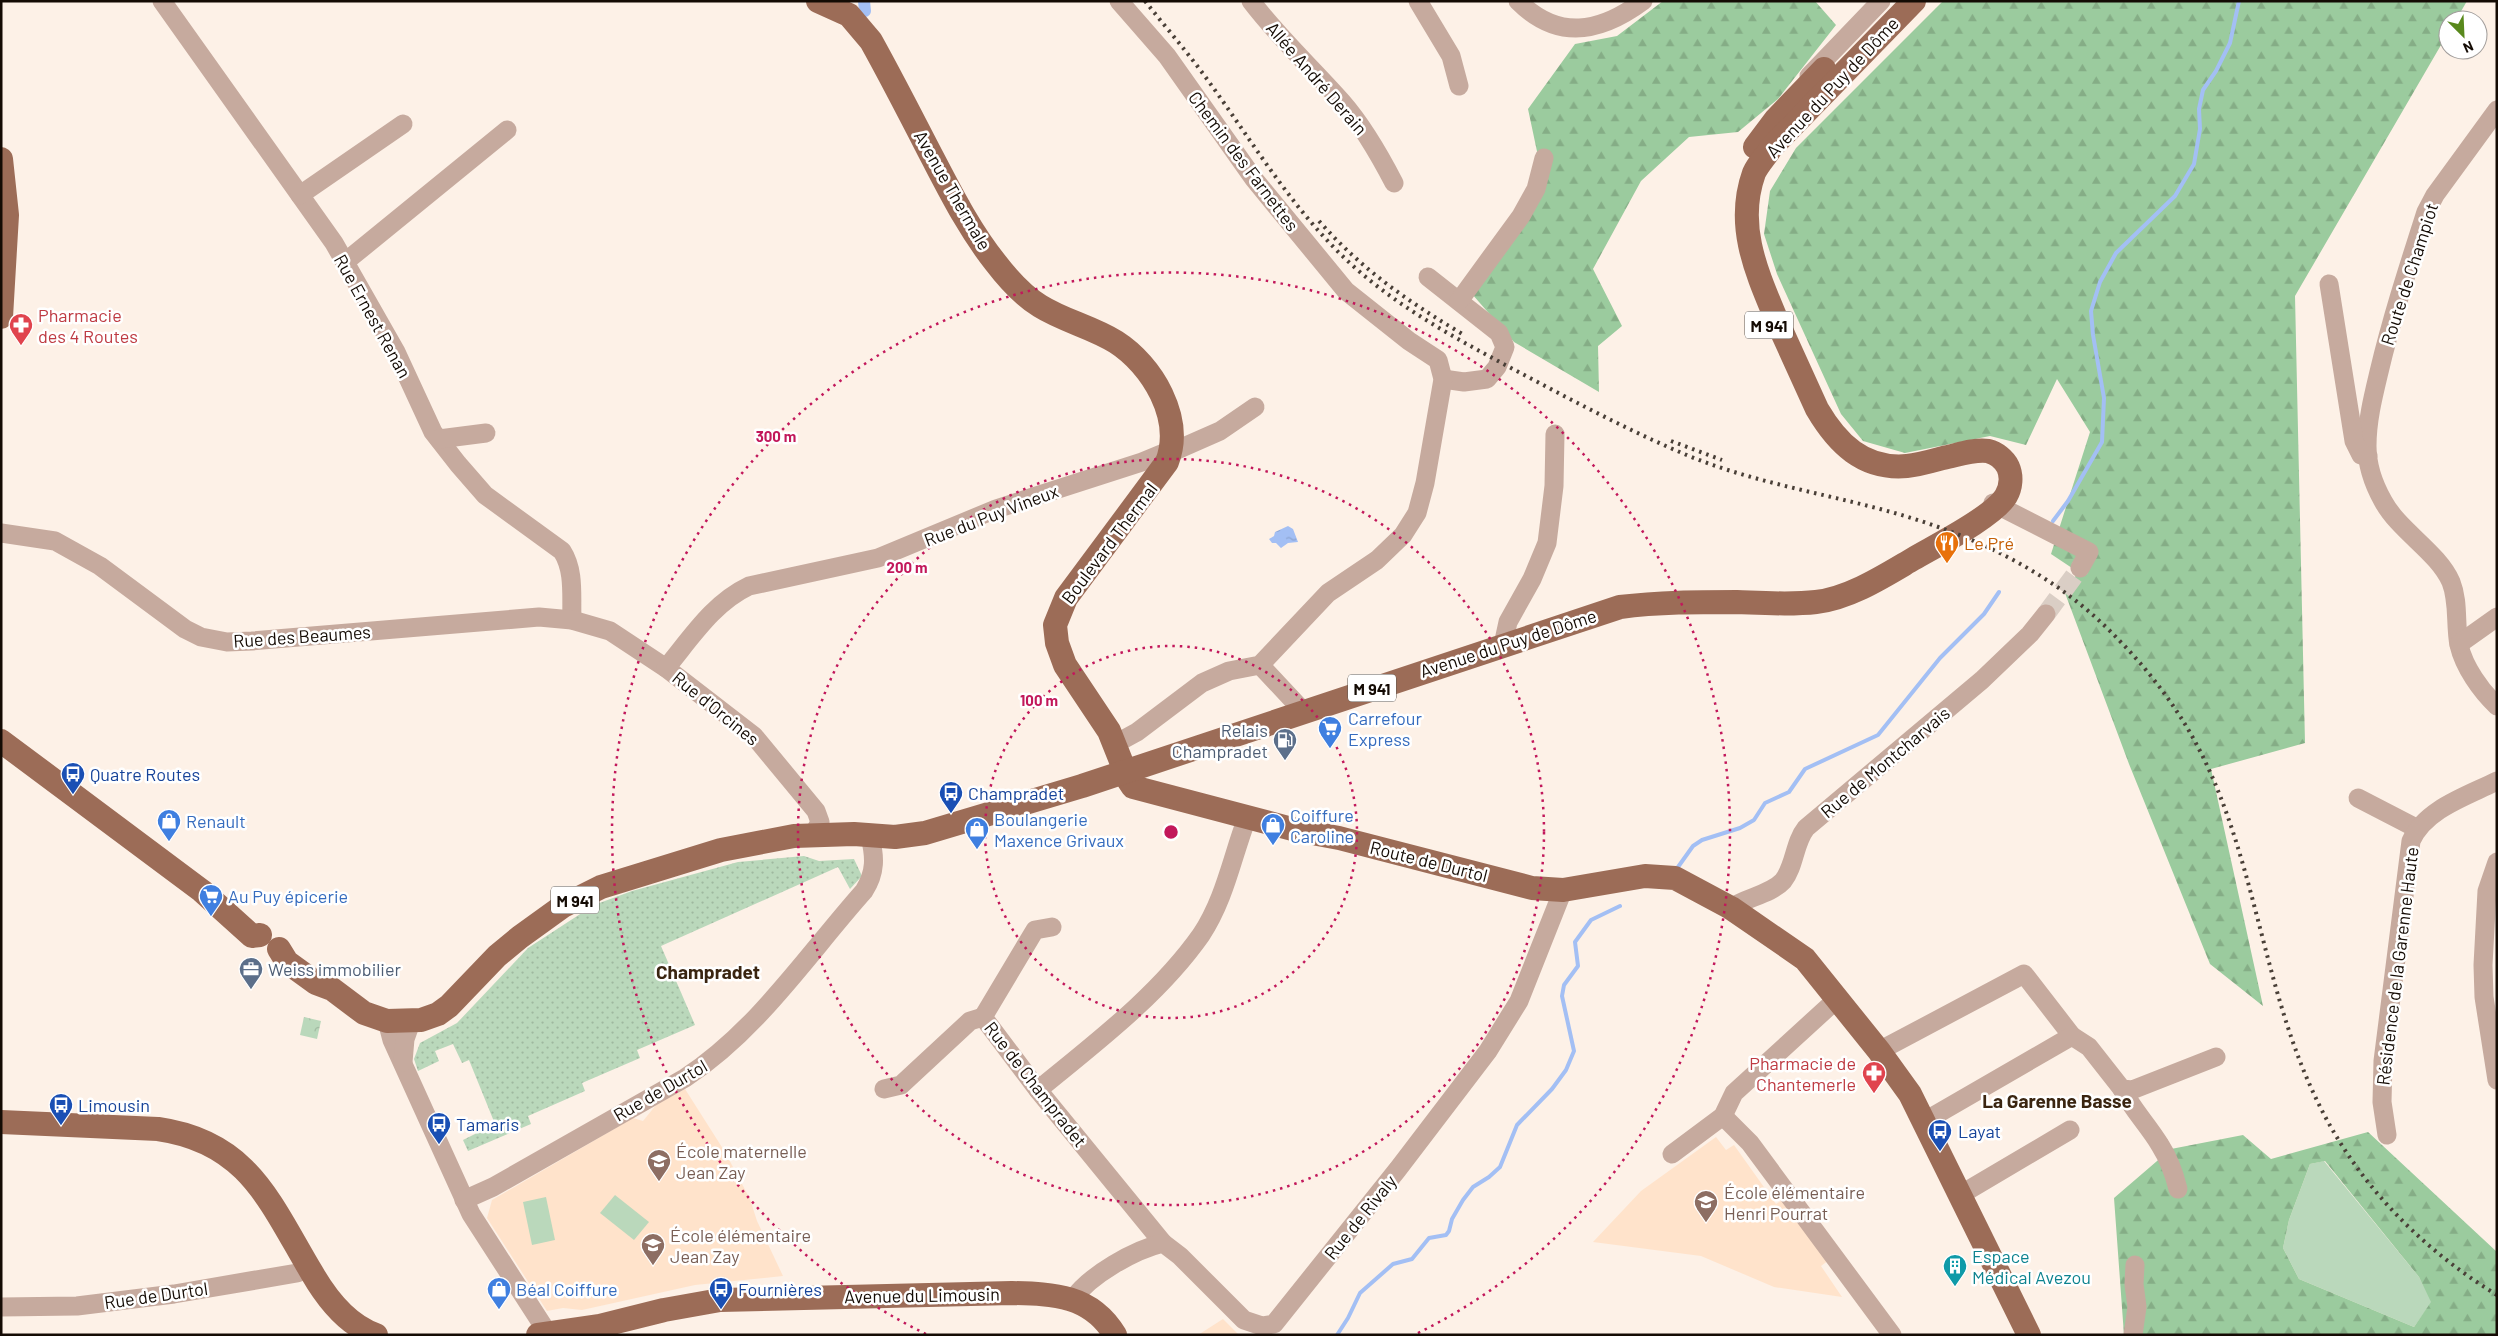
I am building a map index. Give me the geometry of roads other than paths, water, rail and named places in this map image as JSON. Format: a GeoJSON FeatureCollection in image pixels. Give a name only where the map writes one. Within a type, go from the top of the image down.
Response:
{"type":"FeatureCollection","features":[{"type":"Feature","properties":{"kind":"main road","name":"Avenue Thermale"},"geometry":{"type":"LineString","coordinates":[[818,1],[849,15],[871,41],[968,225],[1013,283],[1040,306],[1116,342],[1135,358],[1150,376],[1160,391],[1168,410],[1172,432],[1170,452]]}},
{"type":"Feature","properties":{"kind":"main road","name":"Avenue du Puy de Dôme"},"geometry":{"type":"LineString","coordinates":[[1891,1],[1776,119],[1743,167],[1737,186],[1734,207],[1738,246],[1748,275],[1812,418],[1835,450],[1848,461],[1866,470],[1906,474],[1935,469],[1958,459],[1988,456],[2003,469],[2006,478],[2001,494],[1995,504]]}},
{"type":"Feature","properties":{"kind":"main road","name":"Avenue du Puy de Dôme"},"geometry":{"type":"LineString","coordinates":[[763,842],[807,845],[925,833],[1125,770],[1620,607],[1696,602],[1818,602],[1855,590],[1902,566],[1976,521],[2006,496],[2011,475],[2001,457],[1990,452],[1977,451],[1906,466],[1872,462],[1843,446],[1829,429],[1817,409],[1756,272],[1748,240],[1746,221],[1748,197],[1755,172],[1771,148],[1914,1]]}},
{"type":"Feature","properties":{"kind":"main road"},"geometry":{"type":"LineString","coordinates":[[1,159],[7,215],[1,316]]}},
{"type":"Feature","properties":{"kind":"main road","name":"Boulevard Thermal"},"geometry":{"type":"LineString","coordinates":[[1125,770],[1115,744],[1065,665],[1056,643],[1055,625],[1066,598],[1163,470],[1170,452]]}},
{"type":"Feature","properties":{"kind":"main road","name":"Avenue du Puy de Dôme"},"geometry":{"type":"LineString","coordinates":[[1,741],[211,898],[256,924],[260,935],[324,976],[332,990],[364,1013],[387,1021],[411,1022],[438,1014],[449,1006],[497,956],[520,937],[582,896],[655,870],[721,850],[794,836],[813,835],[871,839]]}},
{"type":"Feature","properties":{"kind":"main road","name":"Route de Durtol"},"geometry":{"type":"LineString","coordinates":[[1125,770],[1134,787],[1247,818],[1339,838],[1532,888],[1563,890],[1629,877],[1659,876],[1686,883],[1731,908],[1805,959],[1879,1051],[1910,1094],[2029,1335]]}},
{"type":"Feature","properties":{"kind":"main road"},"geometry":{"type":"LineString","coordinates":[[1,1122],[158,1129],[182,1132],[204,1140],[231,1157],[250,1174],[266,1193],[329,1299],[339,1310],[369,1334]]}},
{"type":"Feature","properties":{"kind":"main road","name":"Avenue du Limousin"},"geometry":{"type":"LineString","coordinates":[[545,1334],[573,1333],[681,1306],[720,1300],[1012,1293],[1047,1294],[1073,1299],[1104,1320],[1115,1335]]}},
{"type":"Feature","properties":{"kind":"street","name":"Rue Ernest Renan"},"geometry":{"type":"LineString","coordinates":[[162,1],[300,195],[344,262],[396,352],[433,432],[485,495],[562,550],[568,560],[571,576],[572,620]]}},
{"type":"Feature","properties":{"kind":"street","name":"Chemin des Farnettes"},"geometry":{"type":"LineString","coordinates":[[1119,1],[1167,56],[1254,179],[1346,291],[1409,341],[1438,360],[1443,379]]}},
{"type":"Feature","properties":{"kind":"street","name":"Allée André Derain"},"geometry":{"type":"LineString","coordinates":[[1251,1],[1272,28],[1354,118],[1375,146],[1394,183]]}},
{"type":"Feature","properties":{"kind":"street"},"geometry":{"type":"LineString","coordinates":[[1418,1],[1451,56],[1459,86]]}},
{"type":"Feature","properties":{"kind":"street"},"geometry":{"type":"LineString","coordinates":[[1518,1],[1532,14],[1546,23],[1572,29],[1604,23],[1643,1]]}},
{"type":"Feature","properties":{"kind":"street"},"geometry":{"type":"LineString","coordinates":[[1776,119],[1821,62],[1881,1]]}},
{"type":"Feature","properties":{"kind":"street"},"geometry":{"type":"LineString","coordinates":[[1842,74],[1877,25],[1900,1]]}},
{"type":"Feature","properties":{"kind":"street","name":"Route de Champiot"},"geometry":{"type":"LineString","coordinates":[[2497,110],[2435,195],[2426,212],[2390,324],[2368,419],[2368,456],[2372,477],[2392,515],[2434,559],[2450,580],[2457,606],[2459,644],[2464,659],[2480,686],[2497,706]]}},
{"type":"Feature","properties":{"kind":"street"},"geometry":{"type":"LineString","coordinates":[[300,195],[403,124]]}},
{"type":"Feature","properties":{"kind":"street"},"geometry":{"type":"LineString","coordinates":[[344,262],[506,130]]}},
{"type":"Feature","properties":{"kind":"street"},"geometry":{"type":"LineString","coordinates":[[1459,301],[1520,216],[1536,189],[1544,158]]}},
{"type":"Feature","properties":{"kind":"street"},"geometry":{"type":"LineString","coordinates":[[1115,744],[1137,732],[1202,684],[1229,671],[1260,665],[1328,593],[1376,560],[1403,535],[1417,513],[1425,483],[1443,379],[1464,382],[1487,379],[1497,367],[1505,347],[1499,333],[1428,277]]}},
{"type":"Feature","properties":{"kind":"street","name":"Route de Champiot"},"geometry":{"type":"LineString","coordinates":[[2329,284],[2354,441],[2361,455],[2368,456]]}},
{"type":"Feature","properties":{"kind":"street","name":"Rue du Puy Vineux"},"geometry":{"type":"LineString","coordinates":[[666,668],[716,608],[731,595],[749,586],[878,558],[996,509],[1170,452],[1220,431],[1255,407]]}},
{"type":"Feature","properties":{"kind":"street"},"geometry":{"type":"LineString","coordinates":[[439,439],[486,433]]}},
{"type":"Feature","properties":{"kind":"street"},"geometry":{"type":"LineString","coordinates":[[1503,645],[1508,622],[1532,579],[1547,544],[1554,486],[1555,434]]}},
{"type":"Feature","properties":{"kind":"street"},"geometry":{"type":"LineString","coordinates":[[1995,504],[2089,552],[2080,568]]}},
{"type":"Feature","properties":{"kind":"street","name":"Rue des Beaumes"},"geometry":{"type":"LineString","coordinates":[[1,533],[55,541],[100,566],[185,629],[201,638],[227,642],[505,619],[540,617],[572,620]]}},
{"type":"Feature","properties":{"kind":"street","name":"Rue de Montcharvais"},"geometry":{"type":"LineString","coordinates":[[1731,908],[1741,901],[1779,885],[1784,879],[1798,841],[1806,828],[1982,680],[2030,634],[2046,614]]}},
{"type":"Feature","properties":{"kind":"street"},"geometry":{"type":"LineString","coordinates":[[2459,644],[2497,617]]}},
{"type":"Feature","properties":{"kind":"street","name":"Rue d'Orcines"},"geometry":{"type":"LineString","coordinates":[[572,620],[610,631],[666,668],[754,736],[816,811],[820,822],[813,835]]}},
{"type":"Feature","properties":{"kind":"street"},"geometry":{"type":"LineString","coordinates":[[1260,665],[1303,711]]}},
{"type":"Feature","properties":{"kind":"street","name":"Résidence de la Garenne Haute"},"geometry":{"type":"LineString","coordinates":[[2388,1135],[2382,1102],[2383,1061],[2408,855],[2416,828],[2443,808],[2497,781]]}},
{"type":"Feature","properties":{"kind":"street","name":"Résidence de la Garenne Haute"},"geometry":{"type":"LineString","coordinates":[[2358,798],[2416,828]]}},
{"type":"Feature","properties":{"kind":"street"},"geometry":{"type":"LineString","coordinates":[[1038,1090],[1147,998],[1201,934],[1228,881],[1247,818]]}},
{"type":"Feature","properties":{"kind":"street","name":"Rue de Durtol"},"geometry":{"type":"LineString","coordinates":[[464,1200],[493,1187],[685,1078],[709,1062],[744,1032],[864,891],[874,869],[871,839]]}},
{"type":"Feature","properties":{"kind":"street"},"geometry":{"type":"LineString","coordinates":[[2497,862],[2487,891],[2491,912],[2484,997],[2497,1080]]}},
{"type":"Feature","properties":{"kind":"street","name":"Rue de Rivaly"},"geometry":{"type":"LineString","coordinates":[[1163,1243],[1180,1256],[1244,1320],[1262,1326],[1274,1324],[1398,1169],[1488,1051],[1519,1001],[1563,890]]}},
{"type":"Feature","properties":{"kind":"street","name":"Rue de Champradet"},"geometry":{"type":"LineString","coordinates":[[1052,927],[1035,930],[983,1017],[1038,1090],[1163,1243]]}},
{"type":"Feature","properties":{"kind":"street"},"geometry":{"type":"LineString","coordinates":[[1879,1051],[2024,974],[2072,1036],[2089,1047],[2122,1089],[2128,1101],[2160,1144],[2171,1166],[2178,1189]]}},
{"type":"Feature","properties":{"kind":"street"},"geometry":{"type":"LineString","coordinates":[[1672,1154],[1723,1116],[1734,1093],[1837,999]]}},
{"type":"Feature","properties":{"kind":"street"},"geometry":{"type":"LineString","coordinates":[[884,1089],[901,1085],[970,1021],[983,1017]]}},
{"type":"Feature","properties":{"kind":"street"},"geometry":{"type":"LineString","coordinates":[[387,1021],[392,1040],[477,1227],[545,1334]]}},
{"type":"Feature","properties":{"kind":"street"},"geometry":{"type":"LineString","coordinates":[[403,1062],[405,1040],[411,1022]]}},
{"type":"Feature","properties":{"kind":"street"},"geometry":{"type":"LineString","coordinates":[[1925,1121],[2072,1036]]}},
{"type":"Feature","properties":{"kind":"street"},"geometry":{"type":"LineString","coordinates":[[2122,1089],[2132,1090],[2216,1057]]}},
{"type":"Feature","properties":{"kind":"street"},"geometry":{"type":"LineString","coordinates":[[1723,1116],[1750,1143],[1892,1335]]}},
{"type":"Feature","properties":{"kind":"street"},"geometry":{"type":"LineString","coordinates":[[1960,1195],[2070,1130]]}},
{"type":"Feature","properties":{"kind":"street"},"geometry":{"type":"LineString","coordinates":[[1073,1299],[1088,1280],[1148,1246],[1163,1243]]}},
{"type":"Feature","properties":{"kind":"street"},"geometry":{"type":"LineString","coordinates":[[2133,1335],[2137,1307],[2134,1284],[2135,1264]]}},
{"type":"Feature","properties":{"kind":"street","name":"Rue de Durtol"},"geometry":{"type":"LineString","coordinates":[[1,1306],[77,1306],[183,1292],[297,1273],[309,1268]]}},
{"type":"Feature","properties":{"kind":"water"},"geometry":{"type":"Polygon","coordinates":[[[1288,526],[1293,529],[1298,542],[1288,543],[1281,548],[1276,543],[1272,543],[1269,539],[1274,536],[1275,532],[1288,526]]]}},
{"type":"Feature","properties":{"kind":"waterway"},"geometry":{"type":"LineString","coordinates":[[864,1],[865,11]]}},
{"type":"Feature","properties":{"kind":"waterway"},"geometry":{"type":"LineString","coordinates":[[2053,521],[2068,501],[2102,442],[2104,398],[2093,335],[2091,311],[2100,282],[2116,253],[2175,196],[2194,164],[2200,129],[2199,109],[2203,90],[2216,71],[2230,43],[2239,1]]}},
{"type":"Feature","properties":{"kind":"waterway"},"geometry":{"type":"LineString","coordinates":[[1678,867],[1693,846],[1702,840],[1740,828],[1754,820],[1765,803],[1789,792],[1805,769],[1878,735],[1940,658],[1984,614],[1999,592]]}},
{"type":"Feature","properties":{"kind":"waterway"},"geometry":{"type":"LineString","coordinates":[[1337,1335],[1360,1293],[1393,1264],[1412,1259],[1429,1238],[1446,1235],[1452,1219],[1473,1187],[1500,1167],[1517,1125],[1552,1089],[1566,1070],[1574,1051],[1562,996],[1564,985],[1578,966],[1575,942],[1591,920],[1620,906]]}},
{"type":"Feature","properties":{"kind":"tunnel"},"geometry":{"type":"LineString","coordinates":[[2046,614],[2080,568]]}},
{"type":"Feature","properties":{"kind":"railway"},"geometry":{"type":"LineString","coordinates":[[1145,1],[1201,71],[1276,177],[1325,238],[1370,281],[1420,316],[1474,348],[1568,398],[1689,456],[1759,479],[1912,518],[1975,542],[2005,556],[2062,590],[2113,634],[2150,675],[2173,705],[2201,753],[2219,794],[2234,836],[2282,1009],[2296,1051],[2313,1092],[2329,1123],[2367,1181],[2414,1232],[2440,1255],[2497,1295]]}},
{"type":"Feature","properties":{"kind":"railway"},"geometry":{"type":"LineString","coordinates":[[1319,221],[1335,239],[1369,270],[1405,297],[1464,335]]}},
{"type":"Feature","properties":{"kind":"railway"},"geometry":{"type":"LineString","coordinates":[[1671,441],[1722,460]]}},
{"type":"Feature","properties":{"kind":"place","name":"Pharmacie des 4 Routes"},"geometry":{"type":"Point","coordinates":[21,346]}},
{"type":"Feature","properties":{"kind":"place","name":"Le Pré"},"geometry":{"type":"Point","coordinates":[1947,564]}},
{"type":"Feature","properties":{"kind":"place","name":"Carrefour Express"},"geometry":{"type":"Point","coordinates":[1330,749]}},
{"type":"Feature","properties":{"kind":"place","name":"Relais Champradet"},"geometry":{"type":"Point","coordinates":[1285,761]}},
{"type":"Feature","properties":{"kind":"place","name":"Quatre Routes"},"geometry":{"type":"Point","coordinates":[73,795]}},
{"type":"Feature","properties":{"kind":"place","name":"Champradet"},"geometry":{"type":"Point","coordinates":[951,814]}},
{"type":"Feature","properties":{"kind":"place","name":"Renault"},"geometry":{"type":"Point","coordinates":[169,842]}},
{"type":"Feature","properties":{"kind":"place","name":"Coiffure Caroline"},"geometry":{"type":"Point","coordinates":[1273,846]}},
{"type":"Feature","properties":{"kind":"place","name":"Boulangerie Maxence Grivaux"},"geometry":{"type":"Point","coordinates":[977,850]}},
{"type":"Feature","properties":{"kind":"place","name":"Au Puy épicerie"},"geometry":{"type":"Point","coordinates":[211,917]}},
{"type":"Feature","properties":{"kind":"place","name":"Weiss immobilier"},"geometry":{"type":"Point","coordinates":[251,990]}},
{"type":"Feature","properties":{"kind":"place","name":"Pharmacie de Chantemerle"},"geometry":{"type":"Point","coordinates":[1874,1094]}},
{"type":"Feature","properties":{"kind":"place","name":"Limousin"},"geometry":{"type":"Point","coordinates":[61,1126]}},
{"type":"Feature","properties":{"kind":"place","name":"Tamaris"},"geometry":{"type":"Point","coordinates":[439,1145]}},
{"type":"Feature","properties":{"kind":"place","name":"Layat"},"geometry":{"type":"Point","coordinates":[1940,1152]}},
{"type":"Feature","properties":{"kind":"place","name":"École maternelle Jean Zay"},"geometry":{"type":"Point","coordinates":[659,1182]}},
{"type":"Feature","properties":{"kind":"place","name":"École élémentaire Henri Pourrat"},"geometry":{"type":"Point","coordinates":[1706,1223]}},
{"type":"Feature","properties":{"kind":"place","name":"École élémentaire Jean Zay"},"geometry":{"type":"Point","coordinates":[653,1266]}},
{"type":"Feature","properties":{"kind":"place","name":"Espace Médical Avezou"},"geometry":{"type":"Point","coordinates":[1955,1287]}},
{"type":"Feature","properties":{"kind":"place","name":"Béal Coiffure"},"geometry":{"type":"Point","coordinates":[499,1310]}},
{"type":"Feature","properties":{"kind":"place","name":"Fournières"},"geometry":{"type":"Point","coordinates":[721,1310]}},
{"type":"Feature","properties":{"kind":"district","name":"Champradet"},"geometry":{"type":"Point","coordinates":[708,971]}},
{"type":"Feature","properties":{"kind":"district","name":"La Garenne Basse"},"geometry":{"type":"Point","coordinates":[2057,1100]}}]}
